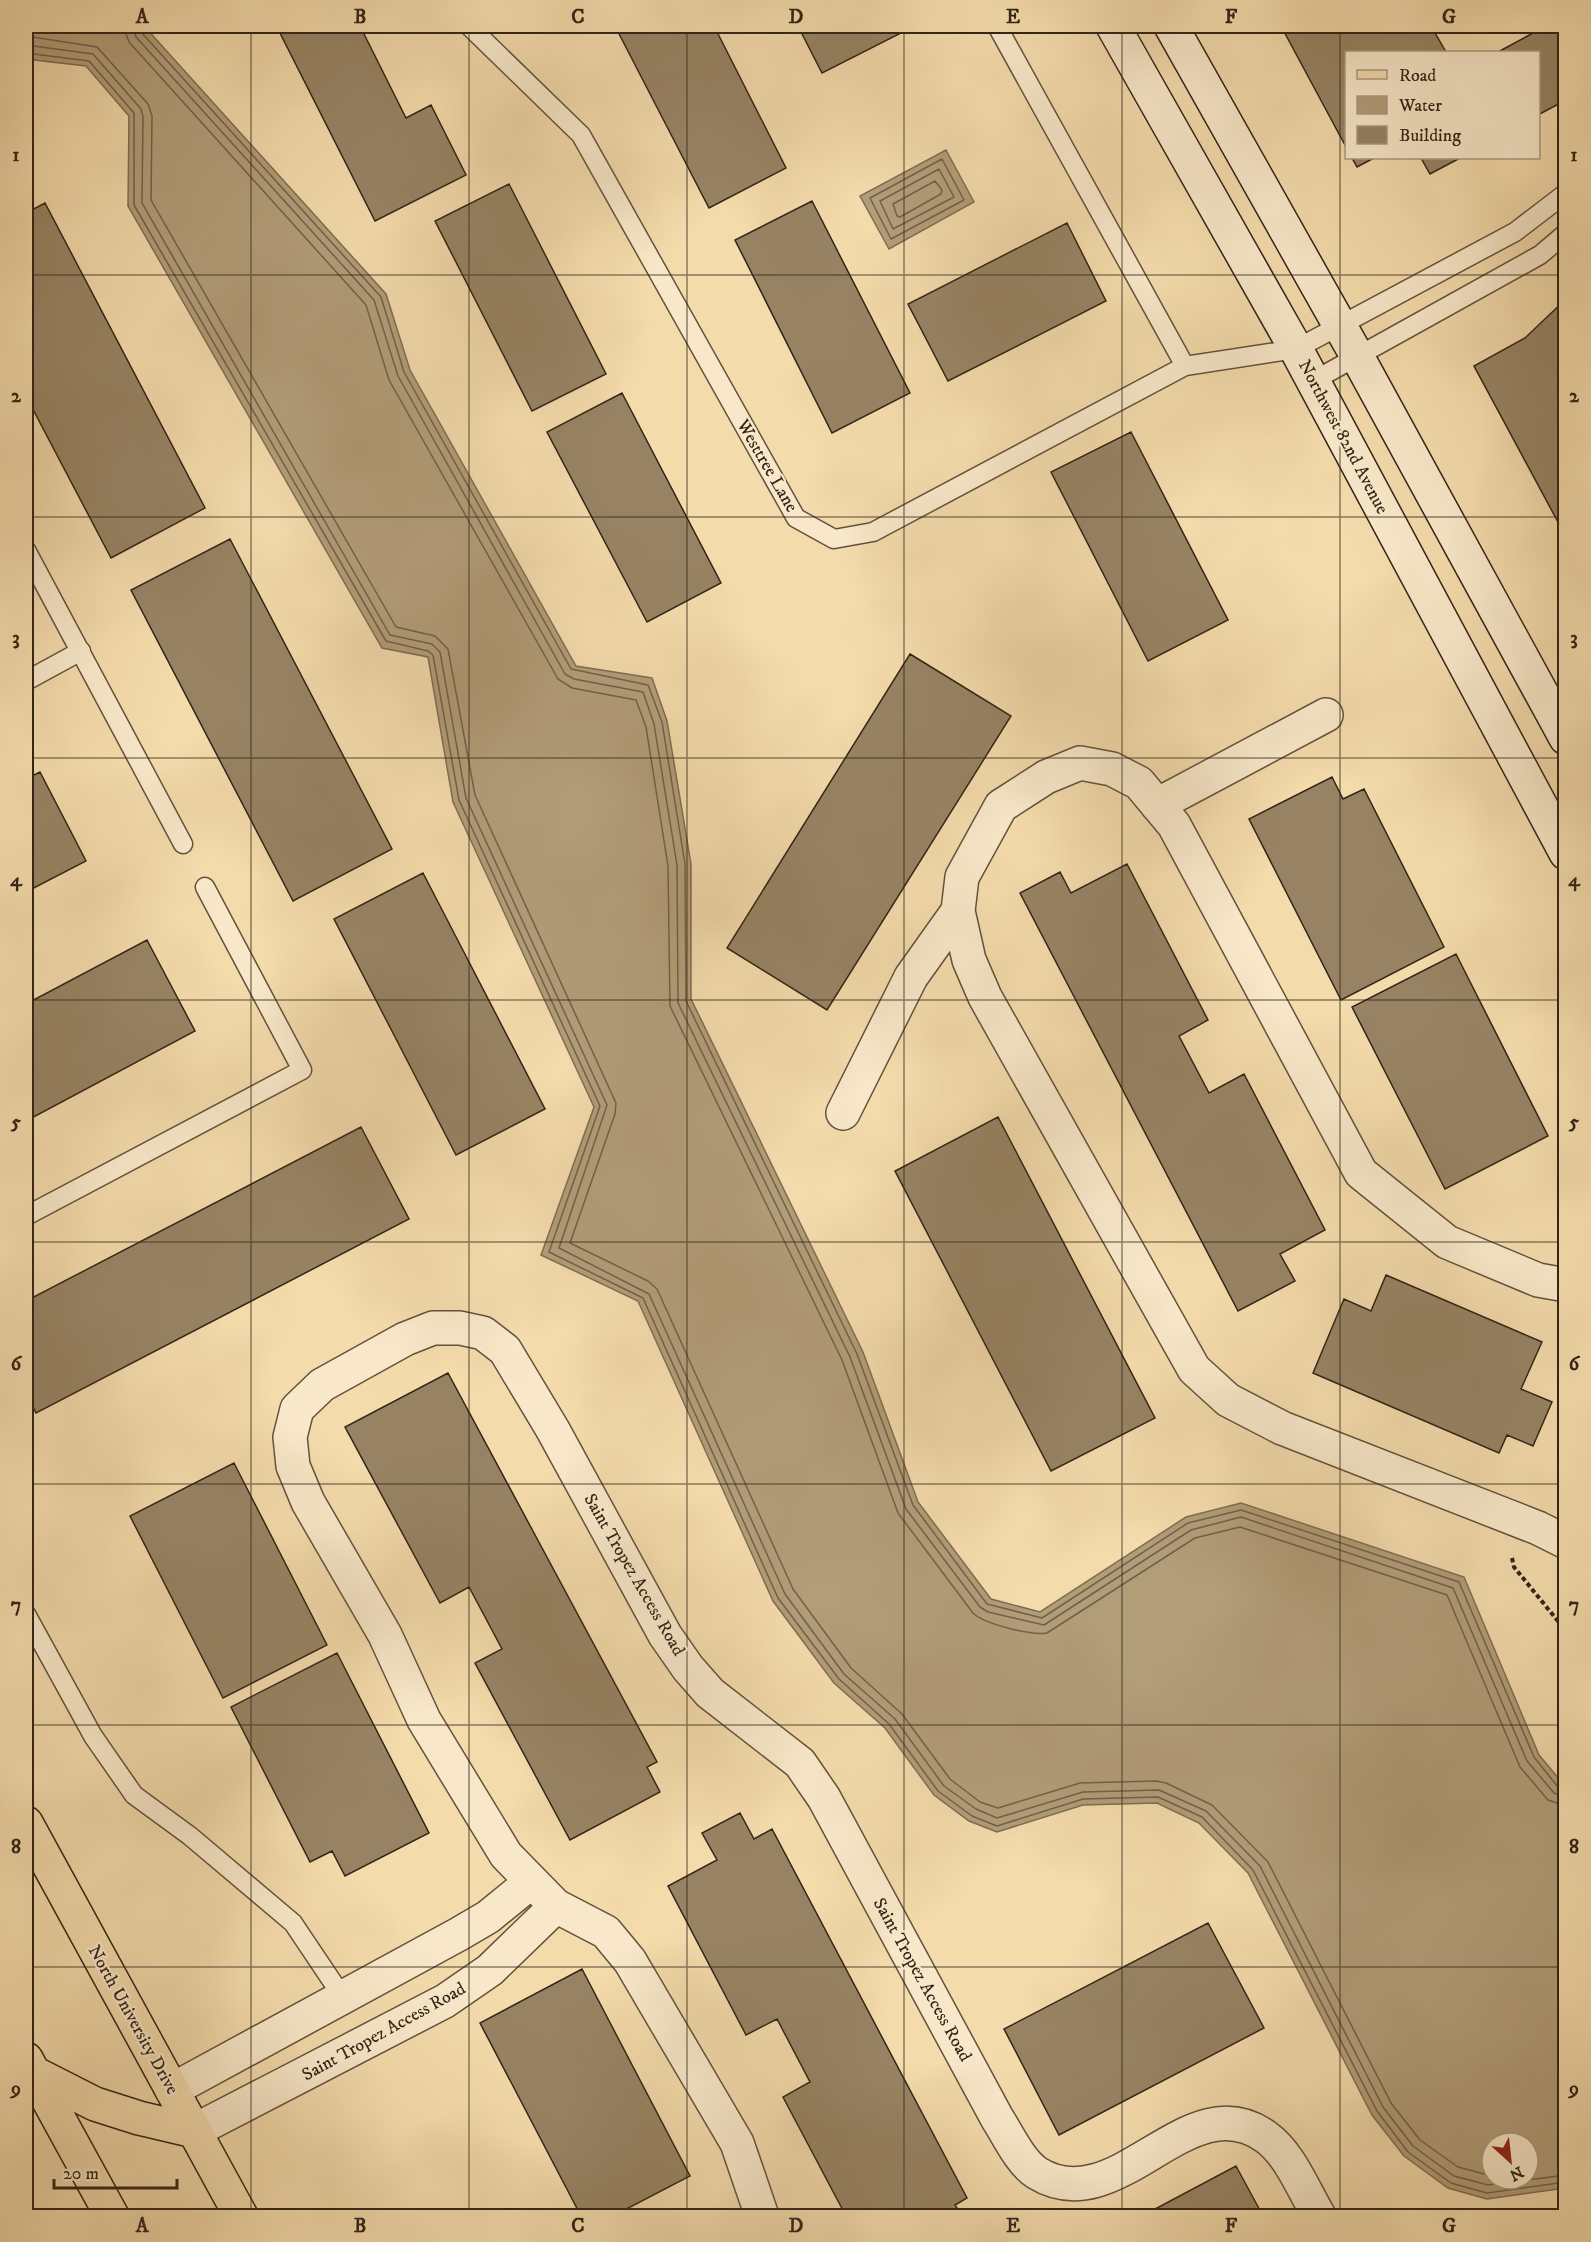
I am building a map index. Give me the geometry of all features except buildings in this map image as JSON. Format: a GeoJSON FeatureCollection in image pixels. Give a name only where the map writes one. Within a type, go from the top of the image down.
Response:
{"type":"FeatureCollection","features":[{"type":"Feature","properties":{"kind":"main road","name":"North University Drive"},"geometry":{"type":"LineString","coordinates":[[26,1823],[240,2217]]}},
{"type":"Feature","properties":{"kind":"main road"},"geometry":{"type":"LineString","coordinates":[[29,2066],[95,2104],[139,2118],[194,2131]]}},
{"type":"Feature","properties":{"kind":"main road"},"geometry":{"type":"LineString","coordinates":[[29,2066],[112,2217]]}},
{"type":"Feature","properties":{"kind":"street","name":"Northwest 82nd Avenue"},"geometry":{"type":"LineString","coordinates":[[1113,26],[1296,350],[1566,853]]}},
{"type":"Feature","properties":{"kind":"street"},"geometry":{"type":"LineString","coordinates":[[1171,26],[1340,325],[1566,738]]}},
{"type":"Feature","properties":{"kind":"street"},"geometry":{"type":"LineString","coordinates":[[1157,805],[1326,715]]}},
{"type":"Feature","properties":{"kind":"street"},"geometry":{"type":"LineString","coordinates":[[1566,1285],[1538,1280],[1447,1242],[1361,1173],[1174,825],[1139,783],[1112,769],[1080,763],[1046,777],[1001,806],[962,877],[958,911],[969,960],[985,997],[1194,1369],[1228,1400],[1282,1428],[1506,1515],[1566,1542]]}},
{"type":"Feature","properties":{"kind":"street"},"geometry":{"type":"LineString","coordinates":[[843,1113],[911,977],[958,911]]}},
{"type":"Feature","properties":{"kind":"street","name":"Saint Tropez Access Road"},"geometry":{"type":"LineString","coordinates":[[762,2217],[738,2143],[630,1961],[606,1932],[556,1906],[506,1855],[424,1720],[385,1635],[308,1502],[292,1466],[290,1437],[297,1408],[322,1385],[405,1339],[433,1328],[460,1328],[483,1333],[505,1350],[553,1430],[665,1635],[710,1693],[800,1763],[824,1798],[997,2118],[1017,2150],[1036,2172],[1060,2182],[1090,2183],[1116,2173],[1194,2129],[1221,2123],[1244,2126],[1266,2136],[1281,2151],[1318,2217]]}},
{"type":"Feature","properties":{"kind":"street"},"geometry":{"type":"LineString","coordinates":[[172,2090],[344,1999],[488,1917],[531,1882]]}},
{"type":"Feature","properties":{"kind":"street","name":"Saint Tropez Access Road"},"geometry":{"type":"LineString","coordinates":[[194,2131],[369,2041],[471,1985],[529,1935],[556,1906]]}},
{"type":"Feature","properties":{"kind":"street"},"geometry":{"type":"LineString","coordinates":[[344,1999],[369,2041]]}},
{"type":"Feature","properties":{"kind":"lane","name":"Westtree Lane"},"geometry":{"type":"LineString","coordinates":[[469,26],[581,135],[796,518],[834,539],[873,532],[1185,366],[1296,350]]}},
{"type":"Feature","properties":{"kind":"lane"},"geometry":{"type":"LineString","coordinates":[[997,26],[1185,366]]}},
{"type":"Feature","properties":{"kind":"lane"},"geometry":{"type":"LineString","coordinates":[[1296,350],[1515,232],[1566,193]]}},
{"type":"Feature","properties":{"kind":"lane"},"geometry":{"type":"LineString","coordinates":[[1312,381],[1540,255],[1566,233]]}},
{"type":"Feature","properties":{"kind":"lane"},"geometry":{"type":"LineString","coordinates":[[26,550],[183,844]]}},
{"type":"Feature","properties":{"kind":"lane"},"geometry":{"type":"LineString","coordinates":[[26,681],[81,651]]}},
{"type":"Feature","properties":{"kind":"lane"},"geometry":{"type":"LineString","coordinates":[[26,1216],[302,1070],[205,887]]}},
{"type":"Feature","properties":{"kind":"lane"},"geometry":{"type":"LineString","coordinates":[[26,1614],[93,1736],[134,1795],[190,1836],[293,1923],[344,1999]]}},
{"type":"Feature","properties":{"kind":"path"},"geometry":{"type":"LineString","coordinates":[[1506,1515],[1507,1543],[1514,1567],[1566,1632]]}},
{"type":"Feature","properties":{"kind":"water"},"geometry":{"type":"Polygon","coordinates":[[[26,26],[144,26],[386,294],[410,370],[576,666],[652,678],[667,721],[691,864],[691,999],[863,1352],[918,1502],[991,1599],[1040,1612],[1186,1517],[1241,1503],[1464,1577],[1539,1755],[1565,1786],[1565,2188],[1487,2199],[1448,2188],[1404,2156],[1372,2115],[1248,1873],[1199,1823],[1157,1803],[1083,1805],[997,1832],[969,1821],[934,1795],[885,1728],[834,1683],[773,1601],[638,1301],[541,1255],[594,1107],[453,802],[428,657],[382,648],[128,206],[129,116],[86,66],[26,59],[26,26]]]}},
{"type":"Feature","properties":{"kind":"water"},"geometry":{"type":"Polygon","coordinates":[[[946,150],[974,202],[889,249],[860,196],[946,150]]]}}]}
